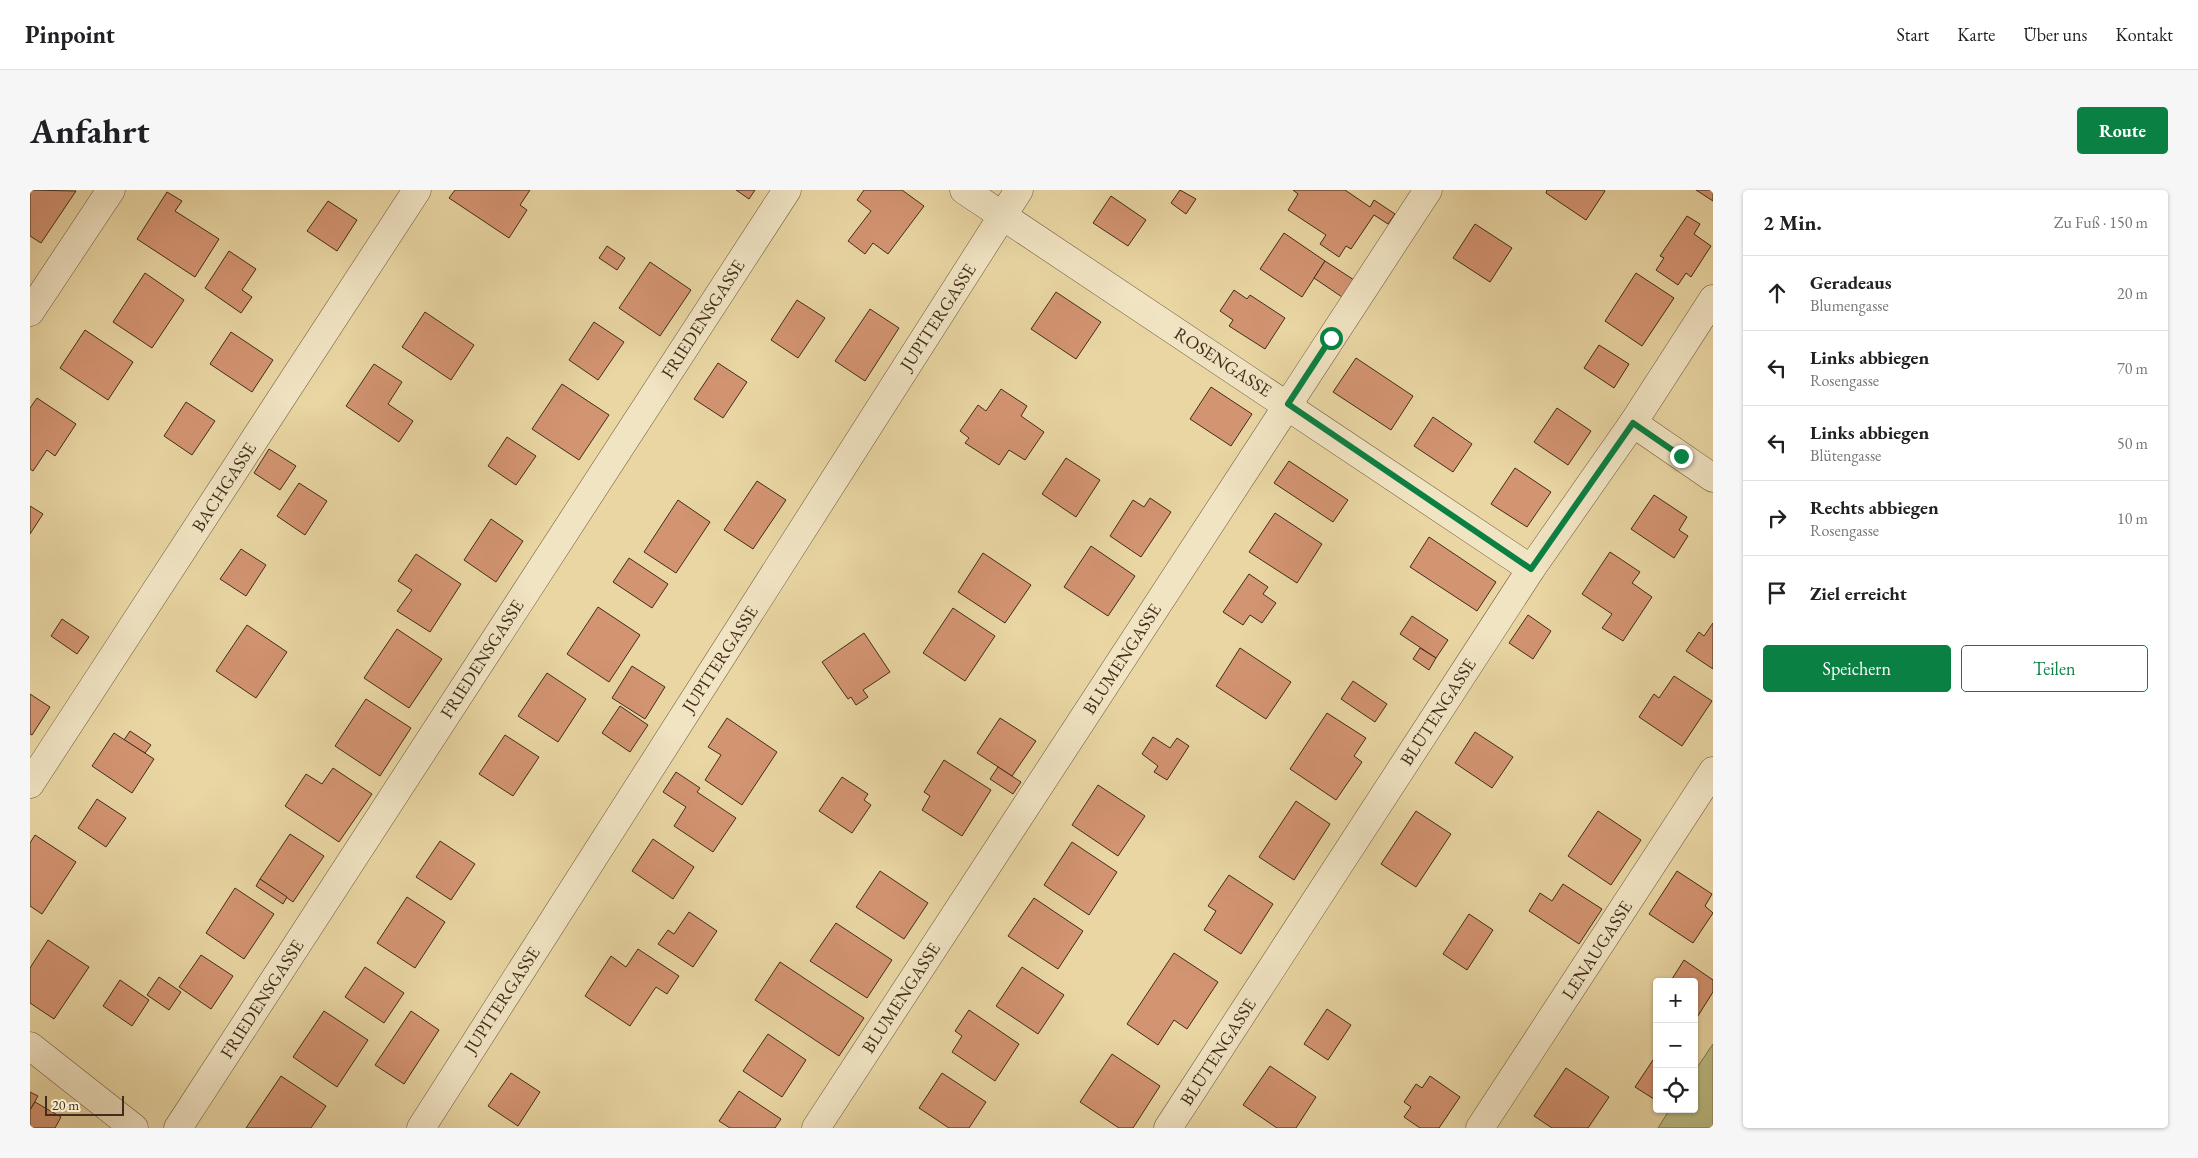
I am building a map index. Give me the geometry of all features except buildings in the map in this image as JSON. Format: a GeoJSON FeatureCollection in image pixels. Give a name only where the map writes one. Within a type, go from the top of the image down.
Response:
{"type":"FeatureCollection","features":[{"type":"Feature","properties":{"kind":"street"},"geometry":{"type":"LineString","coordinates":[[30,312],[111,190]]}},
{"type":"Feature","properties":{"kind":"street","name":"BACHGASSE"},"geometry":{"type":"LineString","coordinates":[[30,784],[417,190]]}},
{"type":"Feature","properties":{"kind":"street","name":"FRIEDENSGASSE"},"geometry":{"type":"LineString","coordinates":[[178,1128],[787,190]]}},
{"type":"Feature","properties":{"kind":"street","name":"ROSENGASSE"},"geometry":{"type":"LineString","coordinates":[[964,190],[1288,404],[1531,569]]}},
{"type":"Feature","properties":{"kind":"street","name":"JUPITERGASSE"},"geometry":{"type":"LineString","coordinates":[[421,1128],[1019,190]]}},
{"type":"Feature","properties":{"kind":"street","name":"BLUMENGASSE"},"geometry":{"type":"LineString","coordinates":[[816,1128],[1428,190]]}},
{"type":"Feature","properties":{"kind":"street","name":"BLÜTENGASSE"},"geometry":{"type":"LineString","coordinates":[[1168,1128],[1531,569],[1633,423],[1713,299]]}},
{"type":"Feature","properties":{"kind":"street"},"geometry":{"type":"LineString","coordinates":[[1633,423],[1713,478]]}},
{"type":"Feature","properties":{"kind":"street","name":"LENAUGASSE"},"geometry":{"type":"LineString","coordinates":[[1480,1128],[1713,771]]}},
{"type":"Feature","properties":{"kind":"street"},"geometry":{"type":"LineString","coordinates":[[30,1046],[134,1128]]}},
{"type":"Feature","properties":{"kind":"green space"},"geometry":{"type":"Polygon","coordinates":[[[1713,1044],[1713,1128],[1658,1128],[1667,1113],[1698,1113],[1698,1066],[1713,1044]]]}},
{"type":"Feature","properties":{"kind":"route"},"geometry":{"type":"LineString","coordinates":[[1331,338],[1288,404],[1531,569],[1633,423],[1681,456]]}}]}
